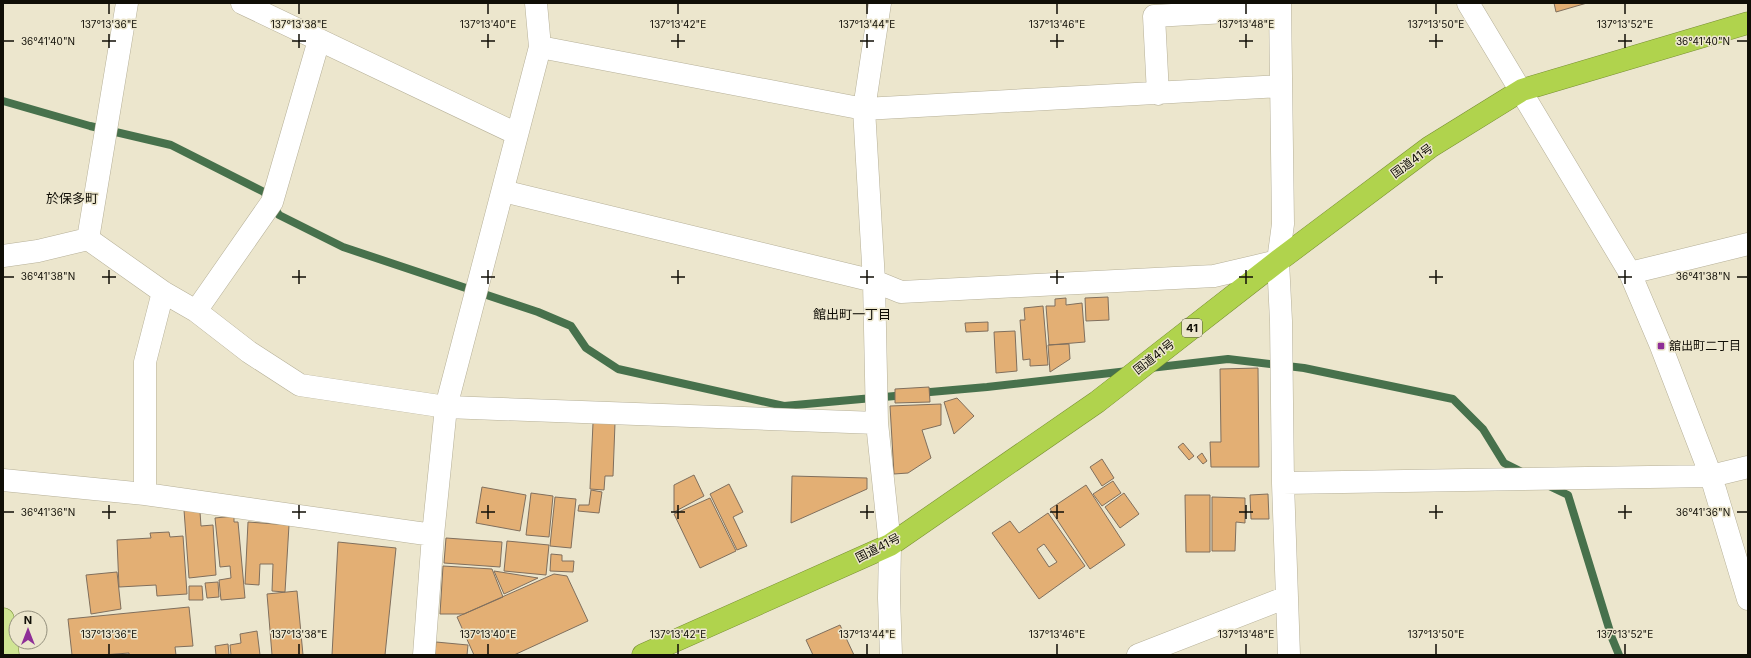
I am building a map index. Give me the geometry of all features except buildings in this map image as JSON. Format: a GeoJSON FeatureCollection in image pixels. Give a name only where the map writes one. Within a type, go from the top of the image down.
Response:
{"type":"FeatureCollection","features":[{"type":"Feature","properties":{"kind":"highway","name":"国道41号"},"geometry":{"type":"LineString","coordinates":[[642,655],[890,544],[1097,402],[1278,261],[1430,147],[1522,90],[1748,23]]}},
{"type":"Feature","properties":{"kind":"main road"},"geometry":{"type":"LineString","coordinates":[[3,619],[8,655]]}},
{"type":"Feature","properties":{"kind":"street"},"geometry":{"type":"LineString","coordinates":[[88,240],[127,3]]}},
{"type":"Feature","properties":{"kind":"street"},"geometry":{"type":"LineString","coordinates":[[242,3],[517,134]]}},
{"type":"Feature","properties":{"kind":"street"},"geometry":{"type":"LineString","coordinates":[[424,655],[433,535],[446,407],[540,47],[536,3]]}},
{"type":"Feature","properties":{"kind":"street"},"geometry":{"type":"LineString","coordinates":[[880,3],[864,109],[874,281],[877,423],[890,544],[889,598],[891,655]]}},
{"type":"Feature","properties":{"kind":"street"},"geometry":{"type":"LineString","coordinates":[[1468,3],[1522,90],[1630,273],[1661,346],[1711,476],[1748,599]]}},
{"type":"Feature","properties":{"kind":"street"},"geometry":{"type":"LineString","coordinates":[[1158,94],[1154,16],[1280,6],[1283,224],[1278,261],[1281,321],[1283,483],[1289,655]]}},
{"type":"Feature","properties":{"kind":"street"},"geometry":{"type":"LineString","coordinates":[[196,311],[272,202],[319,40]]}},
{"type":"Feature","properties":{"kind":"street"},"geometry":{"type":"LineString","coordinates":[[540,47],[864,109],[1158,94],[1281,86]]}},
{"type":"Feature","properties":{"kind":"street"},"geometry":{"type":"LineString","coordinates":[[502,191],[874,281],[901,292],[1214,276],[1278,261]]}},
{"type":"Feature","properties":{"kind":"street"},"geometry":{"type":"LineString","coordinates":[[3,256],[38,251],[88,240],[163,292],[196,311],[249,352],[300,385],[446,407],[877,423]]}},
{"type":"Feature","properties":{"kind":"street"},"geometry":{"type":"LineString","coordinates":[[1630,273],[1748,244]]}},
{"type":"Feature","properties":{"kind":"street"},"geometry":{"type":"LineString","coordinates":[[145,494],[145,362],[163,292]]}},
{"type":"Feature","properties":{"kind":"street"},"geometry":{"type":"LineString","coordinates":[[1283,483],[1711,476],[1748,467]]}},
{"type":"Feature","properties":{"kind":"street"},"geometry":{"type":"LineString","coordinates":[[3,480],[145,494],[433,535]]}},
{"type":"Feature","properties":{"kind":"street"},"geometry":{"type":"LineString","coordinates":[[1138,655],[1287,597]]}},
{"type":"Feature","properties":{"kind":"waterway"},"geometry":{"type":"LineString","coordinates":[[3,101],[90,126],[171,145],[264,192],[279,215],[343,247],[538,312],[571,326],[586,348],[618,369],[784,406],[906,395]]}},
{"type":"Feature","properties":{"kind":"waterway"},"geometry":{"type":"LineString","coordinates":[[1150,368],[1228,359],[1304,368],[1453,399],[1483,429],[1504,463],[1524,473]]}},
{"type":"Feature","properties":{"kind":"waterway"},"geometry":{"type":"LineString","coordinates":[[919,393],[1128,371]]}},
{"type":"Feature","properties":{"kind":"waterway"},"geometry":{"type":"LineString","coordinates":[[1547,485],[1568,495],[1612,638],[1619,655]]}},
{"type":"Feature","properties":{"kind":"place","name":"舘出町二丁目"},"geometry":{"type":"Point","coordinates":[1661,346]}},
{"type":"Feature","properties":{"kind":"district","name":"於保多町"},"geometry":{"type":"Point","coordinates":[72,198]}},
{"type":"Feature","properties":{"kind":"district","name":"館出町一丁目"},"geometry":{"type":"Point","coordinates":[852,314]}}]}
